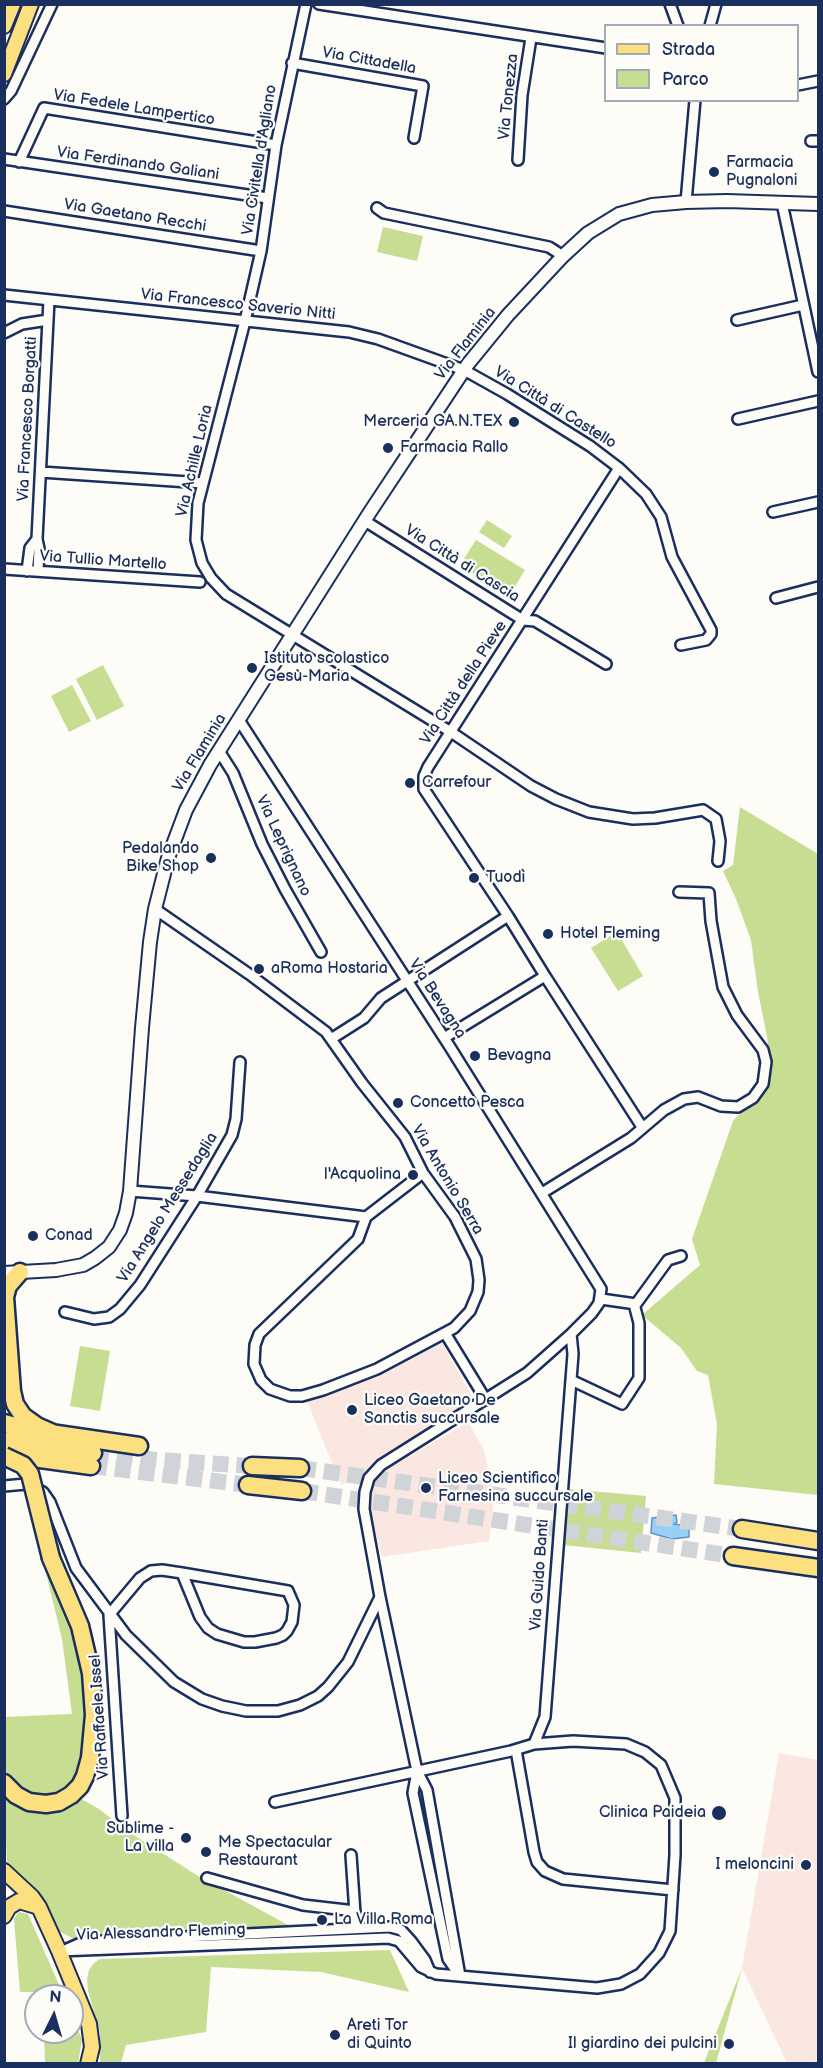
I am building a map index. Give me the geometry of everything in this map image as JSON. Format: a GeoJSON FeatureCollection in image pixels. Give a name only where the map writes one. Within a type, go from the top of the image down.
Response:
{"type":"FeatureCollection","features":[{"type":"Feature","properties":{"kind":"highway"},"geometry":{"type":"LineString","coordinates":[[12,1272],[5,1300],[15,1404],[23,1416],[53,1433]]}},
{"type":"Feature","properties":{"kind":"highway"},"geometry":{"type":"LineString","coordinates":[[4,1424],[139,1446]]}},
{"type":"Feature","properties":{"kind":"highway"},"geometry":{"type":"LineString","coordinates":[[4,1440],[92,1460],[4,1455]]}},
{"type":"Feature","properties":{"kind":"highway"},"geometry":{"type":"LineString","coordinates":[[4,1455],[23,1465],[30,1474],[51,1558],[80,1626],[91,1672],[94,1715],[90,1758],[83,1781],[71,1795],[60,1802],[46,1804],[29,1802],[16,1795],[4,1783]]}},
{"type":"Feature","properties":{"kind":"highway"},"geometry":{"type":"LineString","coordinates":[[252,1466],[300,1468]]}},
{"type":"Feature","properties":{"kind":"highway"},"geometry":{"type":"LineString","coordinates":[[248,1485],[302,1491]]}},
{"type":"Feature","properties":{"kind":"highway"},"geometry":{"type":"LineString","coordinates":[[742,1529],[819,1541]]}},
{"type":"Feature","properties":{"kind":"highway"},"geometry":{"type":"LineString","coordinates":[[733,1556],[819,1570]]}},
{"type":"Feature","properties":{"kind":"main road"},"geometry":{"type":"LineString","coordinates":[[4,26],[13,4]]}},
{"type":"Feature","properties":{"kind":"main road"},"geometry":{"type":"LineString","coordinates":[[4,74],[31,4]]}},
{"type":"Feature","properties":{"kind":"main road"},"geometry":{"type":"LineString","coordinates":[[4,1871],[27,1892],[39,1907],[59,1951],[89,2024],[92,2047],[88,2064]]}},
{"type":"Feature","properties":{"kind":"main road"},"geometry":{"type":"LineString","coordinates":[[4,1916],[9,1907],[19,1901],[39,1907]]}},
{"type":"Feature","properties":{"kind":"street"},"geometry":{"type":"LineString","coordinates":[[4,99],[20,73],[52,4]]}},
{"type":"Feature","properties":{"kind":"street","name":"Via Civitella d'Agliano"},"geometry":{"type":"LineString","coordinates":[[245,321],[261,251],[276,146],[306,4]]}},
{"type":"Feature","properties":{"kind":"street"},"geometry":{"type":"LineString","coordinates":[[319,4],[604,48]]}},
{"type":"Feature","properties":{"kind":"street"},"geometry":{"type":"LineString","coordinates":[[670,4],[677,24]]}},
{"type":"Feature","properties":{"kind":"street"},"geometry":{"type":"LineString","coordinates":[[711,24],[716,4]]}},
{"type":"Feature","properties":{"kind":"street","name":"Via Tonezza"},"geometry":{"type":"LineString","coordinates":[[518,160],[522,95],[531,38]]}},
{"type":"Feature","properties":{"kind":"street","name":"Via Cittadella"},"geometry":{"type":"LineString","coordinates":[[292,63],[423,86],[414,138]]}},
{"type":"Feature","properties":{"kind":"street"},"geometry":{"type":"LineString","coordinates":[[799,85],[819,81]]}},
{"type":"Feature","properties":{"kind":"street"},"geometry":{"type":"LineString","coordinates":[[686,202],[695,102]]}},
{"type":"Feature","properties":{"kind":"street","name":"Via Fedele Lampertico"},"geometry":{"type":"LineString","coordinates":[[19,162],[44,108],[276,146]]}},
{"type":"Feature","properties":{"kind":"street","name":"Via Ferdinando Galiani"},"geometry":{"type":"LineString","coordinates":[[4,159],[268,198]]}},
{"type":"Feature","properties":{"kind":"street","name":"Via Flaminia"},"geometry":{"type":"LineString","coordinates":[[12,1272],[73,1268],[95,1258],[109,1247],[116,1237],[124,1218],[130,1191],[142,1028],[155,909],[168,858],[186,810],[219,751],[464,370],[508,315],[563,256],[588,233],[619,214],[652,205],[686,202],[819,204]]}},
{"type":"Feature","properties":{"kind":"street"},"geometry":{"type":"LineString","coordinates":[[782,203],[819,372]]}},
{"type":"Feature","properties":{"kind":"street"},"geometry":{"type":"LineString","coordinates":[[377,208],[384,213],[549,247],[563,256]]}},
{"type":"Feature","properties":{"kind":"street","name":"Via Gaetano Recchi"},"geometry":{"type":"LineString","coordinates":[[4,211],[261,251]]}},
{"type":"Feature","properties":{"kind":"street","name":"Via Francesco Saverio Nitti"},"geometry":{"type":"LineString","coordinates":[[4,295],[359,334],[464,370]]}},
{"type":"Feature","properties":{"kind":"street","name":"Via Francesco Borgatti"},"geometry":{"type":"LineString","coordinates":[[38,571],[37,539],[49,300]]}},
{"type":"Feature","properties":{"kind":"street"},"geometry":{"type":"LineString","coordinates":[[737,320],[803,305]]}},
{"type":"Feature","properties":{"kind":"street"},"geometry":{"type":"LineString","coordinates":[[4,333],[22,324],[48,320]]}},
{"type":"Feature","properties":{"kind":"street","name":"Via Achille Loria"},"geometry":{"type":"LineString","coordinates":[[245,321],[196,517],[196,540],[206,571],[215,584],[226,594],[451,732],[531,786],[568,805],[609,817],[644,819],[704,810],[716,819],[720,841],[718,861]]}},
{"type":"Feature","properties":{"kind":"street","name":"Via Città di Castello"},"geometry":{"type":"LineString","coordinates":[[464,370],[590,446],[619,468],[646,494],[661,517],[672,557],[711,630],[706,640],[681,645]]}},
{"type":"Feature","properties":{"kind":"street"},"geometry":{"type":"LineString","coordinates":[[738,419],[819,401]]}},
{"type":"Feature","properties":{"kind":"street","name":"Via Città della Pieve"},"geometry":{"type":"LineString","coordinates":[[508,916],[423,786],[426,771],[619,468]]}},
{"type":"Feature","properties":{"kind":"street"},"geometry":{"type":"LineString","coordinates":[[41,472],[203,483]]}},
{"type":"Feature","properties":{"kind":"street"},"geometry":{"type":"LineString","coordinates":[[772,512],[819,502]]}},
{"type":"Feature","properties":{"kind":"street","name":"Via Città di Cascia"},"geometry":{"type":"LineString","coordinates":[[365,521],[523,620],[535,621],[606,664]]}},
{"type":"Feature","properties":{"kind":"street","name":"Via Francesco Borgatti"},"geometry":{"type":"LineString","coordinates":[[27,571],[30,548],[37,539]]}},
{"type":"Feature","properties":{"kind":"street","name":"Via Tullio Martello"},"geometry":{"type":"LineString","coordinates":[[4,569],[200,582]]}},
{"type":"Feature","properties":{"kind":"street"},"geometry":{"type":"LineString","coordinates":[[776,598],[819,587]]}},
{"type":"Feature","properties":{"kind":"street","name":"Via Bevagna"},"geometry":{"type":"LineString","coordinates":[[239,720],[600,1285],[601,1299]]}},
{"type":"Feature","properties":{"kind":"street","name":"Via Leprignano"},"geometry":{"type":"LineString","coordinates":[[219,751],[240,788],[262,844],[280,880],[321,952]]}},
{"type":"Feature","properties":{"kind":"street"},"geometry":{"type":"LineString","coordinates":[[542,1194],[631,1138],[664,1110],[687,1097],[698,1097],[728,1107],[743,1105],[757,1094],[765,1079],[764,1050],[737,1015],[723,987],[711,921],[709,893],[679,892]]}},
{"type":"Feature","properties":{"kind":"street","name":"Via Antonio Serra"},"geometry":{"type":"LineString","coordinates":[[155,909],[249,974],[326,1032],[362,1083],[405,1137],[423,1173],[455,1217],[473,1252],[477,1267],[478,1292],[475,1302],[460,1323],[445,1333],[377,1369],[302,1396],[290,1396],[270,1389],[261,1380],[256,1370],[254,1358],[259,1334],[358,1239],[366,1216]]}},
{"type":"Feature","properties":{"kind":"street"},"geometry":{"type":"LineString","coordinates":[[331,1039],[364,1018],[381,998],[508,916],[642,1127]]}},
{"type":"Feature","properties":{"kind":"street"},"geometry":{"type":"LineString","coordinates":[[444,1038],[545,976]]}},
{"type":"Feature","properties":{"kind":"street","name":"Via Angelo Messedaglia"},"geometry":{"type":"LineString","coordinates":[[65,1312],[94,1319],[106,1318],[115,1314],[140,1284],[197,1196],[232,1135],[236,1119],[240,1062]]}},
{"type":"Feature","properties":{"kind":"street"},"geometry":{"type":"LineString","coordinates":[[130,1191],[197,1196],[366,1216],[423,1173]]}},
{"type":"Feature","properties":{"kind":"street"},"geometry":{"type":"LineString","coordinates":[[634,1304],[668,1260],[681,1256]]}},
{"type":"Feature","properties":{"kind":"street"},"geometry":{"type":"LineString","coordinates":[[460,1976],[448,1959],[413,1793],[417,1771],[364,1509],[366,1487],[371,1475],[381,1465],[518,1380],[571,1334],[592,1313],[601,1299],[634,1304]]}},
{"type":"Feature","properties":{"kind":"street"},"geometry":{"type":"LineString","coordinates":[[571,1380],[622,1404],[639,1378],[639,1323],[634,1304]]}},
{"type":"Feature","properties":{"kind":"street"},"geometry":{"type":"LineString","coordinates":[[445,1333],[486,1400]]}},
{"type":"Feature","properties":{"kind":"street","name":"Via Guido Banti"},"geometry":{"type":"LineString","coordinates":[[534,1744],[545,1717],[573,1354],[571,1334]]}},
{"type":"Feature","properties":{"kind":"street"},"geometry":{"type":"LineString","coordinates":[[4,1486],[22,1484],[33,1486],[43,1492],[48,1497],[72,1561],[109,1615],[150,1660],[174,1682],[192,1694],[229,1707],[246,1711],[272,1712],[300,1705],[318,1696],[341,1673],[354,1653],[380,1597]]}},
{"type":"Feature","properties":{"kind":"street"},"geometry":{"type":"LineString","coordinates":[[109,1615],[142,1576],[156,1570],[182,1573],[288,1591],[294,1605],[292,1622],[288,1631],[270,1640],[244,1642],[217,1634],[204,1623],[182,1573]]}},
{"type":"Feature","properties":{"kind":"street","name":"Via Raffaele Issel"},"geometry":{"type":"LineString","coordinates":[[109,1615],[122,1816]]}},
{"type":"Feature","properties":{"kind":"street"},"geometry":{"type":"LineString","coordinates":[[274,1802],[516,1750],[534,1744],[573,1741],[616,1742],[645,1752],[659,1762],[665,1770],[675,1802],[672,1920],[665,1943],[654,1960],[640,1974],[628,1982],[609,1987],[584,1988],[442,1976],[430,1972]]}},
{"type":"Feature","properties":{"kind":"street"},"geometry":{"type":"LineString","coordinates":[[516,1750],[535,1858],[545,1871],[563,1879],[674,1890]]}},
{"type":"Feature","properties":{"kind":"street"},"geometry":{"type":"LineString","coordinates":[[351,1855],[356,1928]]}},
{"type":"Feature","properties":{"kind":"street"},"geometry":{"type":"LineString","coordinates":[[207,1878],[303,1905],[355,1911]]}},
{"type":"Feature","properties":{"kind":"street","name":"Via Alessandro Fleming"},"geometry":{"type":"LineString","coordinates":[[59,1951],[83,1942],[390,1927],[401,1930],[411,1941],[425,1960],[430,1972]]}},
{"type":"Feature","properties":{"kind":"street","name":"Via Alessandro Fleming"},"geometry":{"type":"LineString","coordinates":[[59,1951],[388,1938],[399,1941],[416,1962],[430,1972]]}},
{"type":"Feature","properties":{"kind":"shaded area"},"geometry":{"type":"Polygon","coordinates":[[[442,1343],[475,1402],[373,1468],[341,1485],[307,1401],[380,1376],[442,1343]]]}},
{"type":"Feature","properties":{"kind":"shaded area"},"geometry":{"type":"Polygon","coordinates":[[[468,1422],[484,1450],[491,1482],[493,1507],[489,1541],[382,1557],[369,1507],[371,1490],[379,1474],[468,1422]]]}},
{"type":"Feature","properties":{"kind":"shaded area"},"geometry":{"type":"Polygon","coordinates":[[[779,1753],[818,1760],[818,2060],[812,2063],[787,2063],[742,1968],[779,1753]]]}},
{"type":"Feature","properties":{"kind":"green space"},"geometry":{"type":"Polygon","coordinates":[[[383,227],[423,236],[417,261],[377,252],[383,227]]]}},
{"type":"Feature","properties":{"kind":"green space"},"geometry":{"type":"Polygon","coordinates":[[[487,520],[512,536],[504,548],[479,532],[487,520]]]}},
{"type":"Feature","properties":{"kind":"green space"},"geometry":{"type":"Polygon","coordinates":[[[476,540],[525,570],[509,596],[460,565],[476,540]]]}},
{"type":"Feature","properties":{"kind":"green space"},"geometry":{"type":"Polygon","coordinates":[[[103,665],[124,706],[97,720],[76,679],[103,665]]]}},
{"type":"Feature","properties":{"kind":"green space"},"geometry":{"type":"Polygon","coordinates":[[[72,685],[91,721],[69,732],[51,696],[72,685]]]}},
{"type":"Feature","properties":{"kind":"green space"},"geometry":{"type":"Polygon","coordinates":[[[740,807],[818,854],[818,1495],[714,1484],[717,1424],[708,1375],[697,1371],[681,1348],[642,1315],[700,1265],[692,1239],[733,1121],[771,1079],[767,1036],[751,940],[723,871],[733,865],[740,807]]]}},
{"type":"Feature","properties":{"kind":"green space"},"geometry":{"type":"Polygon","coordinates":[[[617,932],[643,976],[618,991],[591,948],[617,932]]]}},
{"type":"Feature","properties":{"kind":"green space"},"geometry":{"type":"Polygon","coordinates":[[[80,1346],[110,1351],[100,1411],[70,1406],[80,1346]]]}},
{"type":"Feature","properties":{"kind":"green space"},"geometry":{"type":"Polygon","coordinates":[[[568,1489],[646,1496],[641,1553],[563,1545],[568,1489]]]}},
{"type":"Feature","properties":{"kind":"green space"},"geometry":{"type":"Polygon","coordinates":[[[46,1573],[70,1618],[82,1668],[87,1726],[86,1749],[73,1786],[56,1797],[43,1799],[11,1785],[5,1774],[4,1717],[72,1714],[62,1639],[46,1573]]]}},
{"type":"Feature","properties":{"kind":"green space"},"geometry":{"type":"Polygon","coordinates":[[[4,1792],[13,1800],[78,1797],[198,1876],[290,1926],[74,1939],[59,1931],[46,1904],[26,1881],[7,1866],[4,1792]]]}},
{"type":"Feature","properties":{"kind":"green space"},"geometry":{"type":"Polygon","coordinates":[[[19,1912],[28,1914],[59,1984],[24,1984],[24,1992],[20,1992],[14,1919],[19,1912]]]}},
{"type":"Feature","properties":{"kind":"green space"},"geometry":{"type":"Polygon","coordinates":[[[390,1950],[409,1992],[321,1972],[211,1967],[206,2032],[126,2045],[121,2063],[100,2063],[100,2032],[88,1991],[87,1979],[89,1970],[100,1959],[390,1950]]]}},
{"type":"Feature","properties":{"kind":"green space"},"geometry":{"type":"Polygon","coordinates":[[[742,1968],[716,2063],[704,2063],[742,1968]]]}},
{"type":"Feature","properties":{"kind":"green space"},"geometry":{"type":"Polygon","coordinates":[[[44,2044],[81,2044],[78,2063],[45,2063],[44,2044]]]}},
{"type":"Feature","properties":{"kind":"water"},"geometry":{"type":"Polygon","coordinates":[[[676,1515],[677,1522],[674,1524],[689,1526],[689,1537],[672,1539],[651,1533],[652,1518],[676,1515]]]}},
{"type":"Feature","properties":{"kind":"tunnel"},"geometry":{"type":"LineString","coordinates":[[93,1453],[252,1466]]}},
{"type":"Feature","properties":{"kind":"tunnel"},"geometry":{"type":"LineString","coordinates":[[91,1466],[248,1485]]}},
{"type":"Feature","properties":{"kind":"tunnel"},"geometry":{"type":"LineString","coordinates":[[300,1468],[742,1529]]}},
{"type":"Feature","properties":{"kind":"tunnel"},"geometry":{"type":"LineString","coordinates":[[302,1491],[733,1556]]}},
{"type":"Feature","properties":{"kind":"place","name":"Farmacia Pugnaloni"},"geometry":{"type":"Point","coordinates":[714,172]}},
{"type":"Feature","properties":{"kind":"place","name":"Merceria GA.N.TEX"},"geometry":{"type":"Point","coordinates":[514,422]}},
{"type":"Feature","properties":{"kind":"place","name":"Farmacia Rallo"},"geometry":{"type":"Point","coordinates":[388,448]}},
{"type":"Feature","properties":{"kind":"place","name":"Istituto scolastico Gesù-Maria"},"geometry":{"type":"Point","coordinates":[252,668]}},
{"type":"Feature","properties":{"kind":"place","name":"Carrefour"},"geometry":{"type":"Point","coordinates":[410,783]}},
{"type":"Feature","properties":{"kind":"place","name":"Pedalando Bike Shop"},"geometry":{"type":"Point","coordinates":[211,858]}},
{"type":"Feature","properties":{"kind":"place","name":"Tuodì"},"geometry":{"type":"Point","coordinates":[474,878]}},
{"type":"Feature","properties":{"kind":"place","name":"Hotel Fleming"},"geometry":{"type":"Point","coordinates":[548,934]}},
{"type":"Feature","properties":{"kind":"place","name":"aRoma Hostaria"},"geometry":{"type":"Point","coordinates":[259,969]}},
{"type":"Feature","properties":{"kind":"place","name":"Bevagna"},"geometry":{"type":"Point","coordinates":[475,1056]}},
{"type":"Feature","properties":{"kind":"place","name":"Concetto Pesca"},"geometry":{"type":"Point","coordinates":[398,1103]}},
{"type":"Feature","properties":{"kind":"place","name":"l'Acquolina"},"geometry":{"type":"Point","coordinates":[413,1175]}},
{"type":"Feature","properties":{"kind":"place","name":"Conad"},"geometry":{"type":"Point","coordinates":[33,1236]}},
{"type":"Feature","properties":{"kind":"place","name":"Liceo Gaetano De Sanctis succursale"},"geometry":{"type":"Point","coordinates":[352,1410]}},
{"type":"Feature","properties":{"kind":"place","name":"Liceo Scientifico Farnesina succursale"},"geometry":{"type":"Point","coordinates":[426,1488]}},
{"type":"Feature","properties":{"kind":"place","name":"Clinica Paideia"},"geometry":{"type":"Point","coordinates":[719,1813]}},
{"type":"Feature","properties":{"kind":"place","name":"Sublime - La villa"},"geometry":{"type":"Point","coordinates":[186,1838]}},
{"type":"Feature","properties":{"kind":"place","name":"Me Spectacular Restaurant"},"geometry":{"type":"Point","coordinates":[206,1852]}},
{"type":"Feature","properties":{"kind":"place","name":"I meloncini"},"geometry":{"type":"Point","coordinates":[806,1865]}},
{"type":"Feature","properties":{"kind":"place","name":"La Villa Roma"},"geometry":{"type":"Point","coordinates":[322,1920]}},
{"type":"Feature","properties":{"kind":"place","name":"Areti Tor di Quinto"},"geometry":{"type":"Point","coordinates":[335,2035]}},
{"type":"Feature","properties":{"kind":"place","name":"Il giardino dei pulcini"},"geometry":{"type":"Point","coordinates":[729,2044]}}]}
